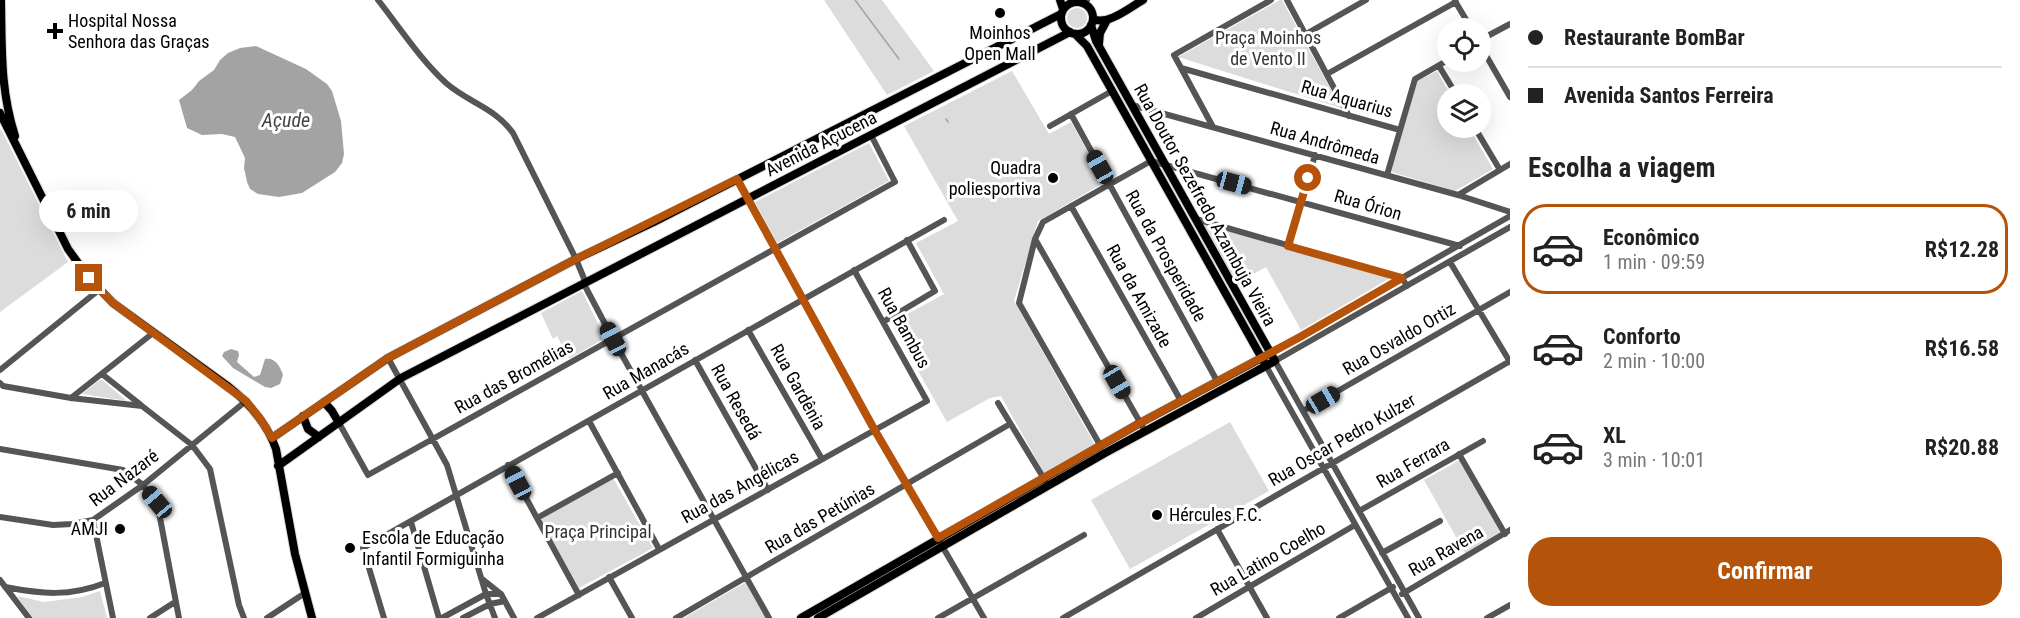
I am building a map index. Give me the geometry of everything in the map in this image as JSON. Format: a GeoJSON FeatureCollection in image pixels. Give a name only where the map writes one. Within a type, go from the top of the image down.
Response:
{"type":"FeatureCollection","features":[{"type":"Feature","properties":{"kind":"main road"},"geometry":{"type":"LineString","coordinates":[[2,0],[1,80],[8,114],[19,148]]}},
{"type":"Feature","properties":{"kind":"main road"},"geometry":{"type":"LineString","coordinates":[[1060,0],[1062,25],[1072,33],[1085,32],[1092,22],[1090,9],[1081,1],[1072,2],[1062,11]]}},
{"type":"Feature","properties":{"kind":"main road"},"geometry":{"type":"LineString","coordinates":[[1092,22],[1107,20],[1143,0]]}},
{"type":"Feature","properties":{"kind":"main road","name":"Avenida Açucena"},"geometry":{"type":"LineString","coordinates":[[272,438],[388,358],[576,259],[737,179],[1062,11]]}},
{"type":"Feature","properties":{"kind":"main road"},"geometry":{"type":"LineString","coordinates":[[1098,45],[1100,33],[1107,20]]}},
{"type":"Feature","properties":{"kind":"main road","name":"Rua Doutor Sezefredo Azambuja Vieira"},"geometry":{"type":"LineString","coordinates":[[1092,22],[1098,45],[1273,357]]}},
{"type":"Feature","properties":{"kind":"main road","name":"Avenida Açucena"},"geometry":{"type":"LineString","coordinates":[[278,466],[401,378],[585,281],[1072,33]]}},
{"type":"Feature","properties":{"kind":"main road","name":"Rua Doutor Sezefredo Azambuja Vieira"},"geometry":{"type":"LineString","coordinates":[[1072,33],[1087,46],[1264,362]]}},
{"type":"Feature","properties":{"kind":"main road"},"geometry":{"type":"LineString","coordinates":[[0,113],[68,249],[100,289],[113,303],[246,401],[261,420],[272,438],[295,554],[312,618]]}},
{"type":"Feature","properties":{"kind":"main road"},"geometry":{"type":"LineString","coordinates":[[1231,304],[1240,299]]}},
{"type":"Feature","properties":{"kind":"main road"},"geometry":{"type":"LineString","coordinates":[[818,618],[1273,357]]}},
{"type":"Feature","properties":{"kind":"main road"},"geometry":{"type":"LineString","coordinates":[[801,618],[1140,423],[1217,381],[1264,362]]}},
{"type":"Feature","properties":{"kind":"main road"},"geometry":{"type":"LineString","coordinates":[[324,402],[339,423]]}},
{"type":"Feature","properties":{"kind":"main road"},"geometry":{"type":"LineString","coordinates":[[303,416],[308,429],[319,437]]}},
{"type":"Feature","properties":{"kind":"street"},"geometry":{"type":"LineString","coordinates":[[378,0],[432,69],[448,85],[498,115],[508,125],[576,259],[585,286],[613,339],[769,618]]}},
{"type":"Feature","properties":{"kind":"street"},"geometry":{"type":"LineString","coordinates":[[1213,127],[1174,55],[1271,0]]}},
{"type":"Feature","properties":{"kind":"street"},"geometry":{"type":"LineString","coordinates":[[1287,0],[1349,116]]}},
{"type":"Feature","properties":{"kind":"street"},"geometry":{"type":"LineString","coordinates":[[1306,34],[1366,0]]}},
{"type":"Feature","properties":{"kind":"street"},"geometry":{"type":"LineString","coordinates":[[1327,74],[1455,1],[1465,18]]}},
{"type":"Feature","properties":{"kind":"street"},"geometry":{"type":"LineString","coordinates":[[1491,34],[1510,24]]}},
{"type":"Feature","properties":{"kind":"street"},"geometry":{"type":"LineString","coordinates":[[1491,64],[1510,97]]}},
{"type":"Feature","properties":{"kind":"street"},"geometry":{"type":"LineString","coordinates":[[1387,175],[1415,79],[1437,67]]}},
{"type":"Feature","properties":{"kind":"street","name":"Rua Aquarius"},"geometry":{"type":"LineString","coordinates":[[1181,68],[1400,130]]}},
{"type":"Feature","properties":{"kind":"street"},"geometry":{"type":"LineString","coordinates":[[1050,126],[1112,91]]}},
{"type":"Feature","properties":{"kind":"street","name":"Rua Andrômeda"},"geometry":{"type":"LineString","coordinates":[[1132,105],[1458,195],[1510,214]]}},
{"type":"Feature","properties":{"kind":"street","name":"Rua da Prosperidade"},"geometry":{"type":"LineString","coordinates":[[1071,114],[1217,381]]}},
{"type":"Feature","properties":{"kind":"street","name":"Rua das Bromélias"},"geometry":{"type":"LineString","coordinates":[[339,423],[368,475],[895,182],[871,135]]}},
{"type":"Feature","properties":{"kind":"street"},"geometry":{"type":"LineString","coordinates":[[1481,138],[1500,170]]}},
{"type":"Feature","properties":{"kind":"street"},"geometry":{"type":"LineString","coordinates":[[1288,246],[1315,155]]}},
{"type":"Feature","properties":{"kind":"street"},"geometry":{"type":"LineString","coordinates":[[1100,446],[1019,303],[1035,239],[1043,222],[1151,161]]}},
{"type":"Feature","properties":{"kind":"street","name":"Rua Órion"},"geometry":{"type":"LineString","coordinates":[[1151,161],[1460,246]]}},
{"type":"Feature","properties":{"kind":"street"},"geometry":{"type":"LineString","coordinates":[[1458,195],[1510,164]]}},
{"type":"Feature","properties":{"kind":"street"},"geometry":{"type":"LineString","coordinates":[[737,179],[874,429],[984,618]]}},
{"type":"Feature","properties":{"kind":"street","name":"Rua da Amizade"},"geometry":{"type":"LineString","coordinates":[[1071,206],[1181,402]]}},
{"type":"Feature","properties":{"kind":"street"},"geometry":{"type":"LineString","coordinates":[[1273,357],[1300,337],[1460,246],[1510,214]]}},
{"type":"Feature","properties":{"kind":"street"},"geometry":{"type":"LineString","coordinates":[[1196,219],[1402,278],[1407,286]]}},
{"type":"Feature","properties":{"kind":"street","name":"Rua Manacás"},"geometry":{"type":"LineString","coordinates":[[384,618],[363,548],[944,220]]}},
{"type":"Feature","properties":{"kind":"street"},"geometry":{"type":"LineString","coordinates":[[1273,357],[1305,345],[1510,227]]}},
{"type":"Feature","properties":{"kind":"street"},"geometry":{"type":"LineString","coordinates":[[1035,239],[1145,431]]}},
{"type":"Feature","properties":{"kind":"street"},"geometry":{"type":"LineString","coordinates":[[884,321],[935,291],[908,240]]}},
{"type":"Feature","properties":{"kind":"street"},"geometry":{"type":"LineString","coordinates":[[1450,262],[1510,361]]}},
{"type":"Feature","properties":{"kind":"street","name":"Rua Bambus"},"geometry":{"type":"LineString","coordinates":[[854,270],[927,401]]}},
{"type":"Feature","properties":{"kind":"street"},"geometry":{"type":"LineString","coordinates":[[0,370],[100,289]]}},
{"type":"Feature","properties":{"kind":"street","name":"Rua Osvaldo Ortiz"},"geometry":{"type":"LineString","coordinates":[[1303,411],[1510,292]]}},
{"type":"Feature","properties":{"kind":"street","name":"Rua Gardênia"},"geometry":{"type":"LineString","coordinates":[[748,330],[822,459]]}},
{"type":"Feature","properties":{"kind":"street"},"geometry":{"type":"LineString","coordinates":[[71,398],[153,333]]}},
{"type":"Feature","properties":{"kind":"street"},"geometry":{"type":"LineString","coordinates":[[1300,337],[1305,345]]}},
{"type":"Feature","properties":{"kind":"street","name":"Rua Doutor Sezefredo Azambuja Vieira"},"geometry":{"type":"LineString","coordinates":[[1273,357],[1419,618]]}},
{"type":"Feature","properties":{"kind":"street"},"geometry":{"type":"LineString","coordinates":[[388,358],[447,465],[495,618]]}},
{"type":"Feature","properties":{"kind":"street","name":"Rua Resedá"},"geometry":{"type":"LineString","coordinates":[[695,360],[768,490]]}},
{"type":"Feature","properties":{"kind":"street","name":"Rua Oscar Pedro Kulzer"},"geometry":{"type":"LineString","coordinates":[[1063,618],[1071,616],[1217,529],[1510,361]]}},
{"type":"Feature","properties":{"kind":"street","name":"Rua Doutor Sezefredo Azambuja Vieira"},"geometry":{"type":"LineString","coordinates":[[1264,362],[1408,618]]}},
{"type":"Feature","properties":{"kind":"street"},"geometry":{"type":"LineString","coordinates":[[102,374],[192,445],[210,469],[239,605],[244,618]]}},
{"type":"Feature","properties":{"kind":"street"},"geometry":{"type":"LineString","coordinates":[[0,383],[3,386],[71,398],[142,406]]}},
{"type":"Feature","properties":{"kind":"street","name":"Rua Nazaré"},"geometry":{"type":"LineString","coordinates":[[0,517],[53,525],[93,520],[142,485],[246,401]]}},
{"type":"Feature","properties":{"kind":"street","name":"Rua das Angélicas"},"geometry":{"type":"LineString","coordinates":[[537,618],[927,401]]}},
{"type":"Feature","properties":{"kind":"street"},"geometry":{"type":"LineString","coordinates":[[998,403],[1048,486]]}},
{"type":"Feature","properties":{"kind":"street"},"geometry":{"type":"LineString","coordinates":[[589,421],[659,549]]}},
{"type":"Feature","properties":{"kind":"street","name":"Rua das Petúnias"},"geometry":{"type":"LineString","coordinates":[[676,618],[1010,424]]}},
{"type":"Feature","properties":{"kind":"street","name":"Rua Ferrara"},"geometry":{"type":"LineString","coordinates":[[1359,511],[1483,441]]}},
{"type":"Feature","properties":{"kind":"street"},"geometry":{"type":"LineString","coordinates":[[0,449],[123,470],[142,485],[157,502],[179,618]]}},
{"type":"Feature","properties":{"kind":"street"},"geometry":{"type":"LineString","coordinates":[[1459,454],[1507,532]]}},
{"type":"Feature","properties":{"kind":"street"},"geometry":{"type":"LineString","coordinates":[[508,465],[579,595]]}},
{"type":"Feature","properties":{"kind":"street"},"geometry":{"type":"LineString","coordinates":[[537,519],[618,473]]}},
{"type":"Feature","properties":{"kind":"street"},"geometry":{"type":"LineString","coordinates":[[93,520],[113,618]]}},
{"type":"Feature","properties":{"kind":"street"},"geometry":{"type":"LineString","coordinates":[[1382,553],[1440,520]]}},
{"type":"Feature","properties":{"kind":"street"},"geometry":{"type":"LineString","coordinates":[[411,522],[441,618],[486,594],[501,594]]}},
{"type":"Feature","properties":{"kind":"street","name":"Rua Latino Coelho"},"geometry":{"type":"LineString","coordinates":[[1196,618],[1355,525]]}},
{"type":"Feature","properties":{"kind":"street"},"geometry":{"type":"LineString","coordinates":[[1217,529],[1267,618]]}},
{"type":"Feature","properties":{"kind":"street","name":"Rua Ravena"},"geometry":{"type":"LineString","coordinates":[[1396,597],[1507,532]]}},
{"type":"Feature","properties":{"kind":"street"},"geometry":{"type":"LineString","coordinates":[[938,618],[1084,535]]}},
{"type":"Feature","properties":{"kind":"street"},"geometry":{"type":"LineString","coordinates":[[481,577],[501,594],[514,618]]}},
{"type":"Feature","properties":{"kind":"street"},"geometry":{"type":"LineString","coordinates":[[609,577],[632,618]]}},
{"type":"Feature","properties":{"kind":"street"},"geometry":{"type":"LineString","coordinates":[[0,580],[2,589],[29,618]]}},
{"type":"Feature","properties":{"kind":"street"},"geometry":{"type":"LineString","coordinates":[[2,589],[71,593],[105,583]]}},
{"type":"Feature","properties":{"kind":"street"},"geometry":{"type":"LineString","coordinates":[[1339,618],[1399,583]]}},
{"type":"Feature","properties":{"kind":"street"},"geometry":{"type":"LineString","coordinates":[[267,618],[305,593]]}},
{"type":"Feature","properties":{"kind":"street"},"geometry":{"type":"LineString","coordinates":[[463,618],[490,604],[505,601]]}},
{"type":"Feature","properties":{"kind":"street"},"geometry":{"type":"LineString","coordinates":[[150,618],[175,602]]}},
{"type":"Feature","properties":{"kind":"street"},"geometry":{"type":"LineString","coordinates":[[1487,618],[1510,605]]}},
{"type":"Feature","properties":{"kind":"green space"},"geometry":{"type":"Polygon","coordinates":[[[824,0],[882,0],[934,71],[887,95],[824,0]]]}},
{"type":"Feature","properties":{"kind":"green space","name":"Praça Moinhos de Vento II"},"geometry":{"type":"Polygon","coordinates":[[[1282,0],[1341,108],[1178,57],[1282,0]]]}},
{"type":"Feature","properties":{"kind":"green space"},"geometry":{"type":"Polygon","coordinates":[[[1073,8],[1081,8],[1087,14],[1087,22],[1081,28],[1073,28],[1067,22],[1067,14],[1073,8]]]}},
{"type":"Feature","properties":{"kind":"green space"},"geometry":{"type":"Polygon","coordinates":[[[1012,71],[1049,134],[1071,122],[1105,182],[1038,221],[1014,301],[1095,445],[1044,473],[1001,396],[990,398],[947,422],[891,323],[944,294],[916,243],[958,221],[904,126],[1012,71]]]}},
{"type":"Feature","properties":{"kind":"green space"},"geometry":{"type":"Polygon","coordinates":[[[1437,71],[1444,84],[1437,84],[1437,138],[1475,138],[1493,169],[1455,191],[1391,172],[1417,81],[1437,71]]]}},
{"type":"Feature","properties":{"kind":"green space"},"geometry":{"type":"Polygon","coordinates":[[[0,130],[68,262],[0,312],[0,130]]]}},
{"type":"Feature","properties":{"kind":"green space"},"geometry":{"type":"Polygon","coordinates":[[[869,143],[889,181],[777,243],[755,202],[869,143]]]}},
{"type":"Feature","properties":{"kind":"green space"},"geometry":{"type":"Polygon","coordinates":[[[1202,224],[1392,277],[1301,330],[1266,267],[1236,284],[1202,224]]]}},
{"type":"Feature","properties":{"kind":"green space"},"geometry":{"type":"Polygon","coordinates":[[[582,291],[605,338],[569,359],[557,336],[553,339],[541,313],[582,291]]]}},
{"type":"Feature","properties":{"kind":"green space"},"geometry":{"type":"Polygon","coordinates":[[[101,379],[127,401],[82,394],[101,379]]]}},
{"type":"Feature","properties":{"kind":"green space"},"geometry":{"type":"Polygon","coordinates":[[[1230,422],[1269,491],[1130,569],[1091,500],[1230,422]]]}},
{"type":"Feature","properties":{"kind":"green space"},"geometry":{"type":"Polygon","coordinates":[[[1460,460],[1500,532],[1465,553],[1424,480],[1460,460]]]}},
{"type":"Feature","properties":{"kind":"green space","name":"Praça Principal"},"geometry":{"type":"Polygon","coordinates":[[[613,478],[653,548],[579,588],[541,519],[613,478]]]}},
{"type":"Feature","properties":{"kind":"green space"},"geometry":{"type":"Polygon","coordinates":[[[746,582],[767,618],[684,618],[746,582]]]}},
{"type":"Feature","properties":{"kind":"green space"},"geometry":{"type":"Polygon","coordinates":[[[100,591],[107,618],[33,618],[17,596],[44,602],[82,597],[100,591]]]}},
{"type":"Feature","properties":{"kind":"water","name":"Açude"},"geometry":{"type":"Polygon","coordinates":[[[256,46],[306,69],[327,84],[332,91],[341,121],[344,154],[342,163],[335,172],[302,193],[279,197],[258,194],[250,189],[247,182],[244,168],[245,158],[235,137],[222,134],[202,135],[187,128],[179,100],[214,70],[228,53],[240,48],[256,46]]]}},
{"type":"Feature","properties":{"kind":"water"},"geometry":{"type":"Polygon","coordinates":[[[231,349],[238,351],[237,362],[254,377],[260,375],[265,359],[274,361],[279,365],[283,375],[280,384],[271,388],[265,387],[233,368],[222,356],[224,352],[231,349]]]}},
{"type":"Feature","properties":{"kind":"waterway"},"geometry":{"type":"LineString","coordinates":[[855,0],[899,59]]}},
{"type":"Feature","properties":{"kind":"place","name":"Moinhos Open Mall"},"geometry":{"type":"Point","coordinates":[1000,13]}},
{"type":"Feature","properties":{"kind":"place","name":"Hospital Nossa Senhora das Graças"},"geometry":{"type":"Point","coordinates":[55,31]}},
{"type":"Feature","properties":{"kind":"place","name":"Quadra poliesportiva"},"geometry":{"type":"Point","coordinates":[1053,178]}},
{"type":"Feature","properties":{"kind":"place","name":"Hércules F.C."},"geometry":{"type":"Point","coordinates":[1157,515]}},
{"type":"Feature","properties":{"kind":"place","name":"AMJI"},"geometry":{"type":"Point","coordinates":[120,529]}},
{"type":"Feature","properties":{"kind":"place","name":"Escola de Educação Infantil Formiguinha"},"geometry":{"type":"Point","coordinates":[350,548]}},
{"type":"Feature","properties":{"kind":"route"},"geometry":{"type":"LineString","coordinates":[[89,278],[113,303],[246,401],[272,438],[388,358],[576,259],[737,179],[874,429],[938,538],[1402,278],[1288,246],[1308,178]]}}]}
